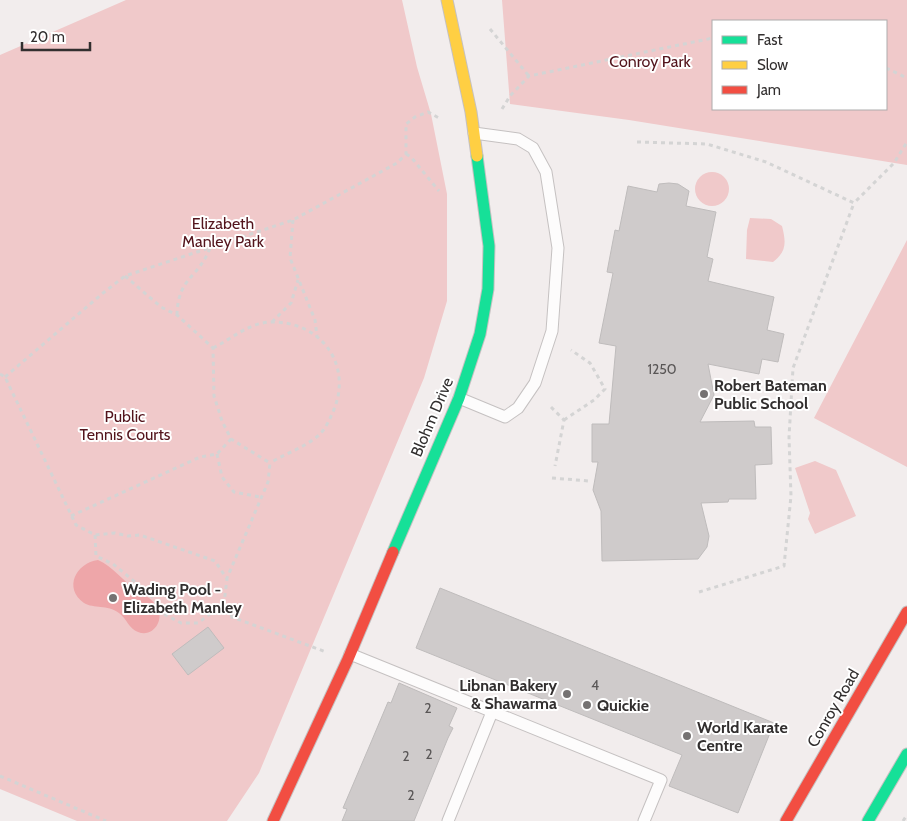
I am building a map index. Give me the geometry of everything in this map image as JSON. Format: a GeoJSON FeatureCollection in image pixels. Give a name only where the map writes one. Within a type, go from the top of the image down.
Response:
{"type":"FeatureCollection","features":[{"type":"Feature","properties":{"kind":"street","name":"Blohm Drive"},"geometry":{"type":"LineString","coordinates":[[273,821],[349,656],[458,398],[480,334],[488,289],[489,246],[474,134],[447,0]]}},
{"type":"Feature","properties":{"kind":"street","name":"Conroy Road"},"geometry":{"type":"LineString","coordinates":[[786,821],[907,612]]}},
{"type":"Feature","properties":{"kind":"street"},"geometry":{"type":"LineString","coordinates":[[868,821],[907,754]]}},
{"type":"Feature","properties":{"kind":"lane"},"geometry":{"type":"LineString","coordinates":[[458,398],[505,417],[518,408],[536,384],[552,331],[558,248],[546,172],[533,148],[518,139],[474,134]]}},
{"type":"Feature","properties":{"kind":"lane"},"geometry":{"type":"LineString","coordinates":[[349,656],[661,780],[644,821]]}},
{"type":"Feature","properties":{"kind":"lane"},"geometry":{"type":"LineString","coordinates":[[448,821],[492,712]]}},
{"type":"Feature","properties":{"kind":"path"},"geometry":{"type":"LineString","coordinates":[[490,29],[528,76]]}},
{"type":"Feature","properties":{"kind":"path"},"geometry":{"type":"LineString","coordinates":[[502,109],[510,96],[528,76],[712,38]]}},
{"type":"Feature","properties":{"kind":"path"},"geometry":{"type":"LineString","coordinates":[[887,68],[907,78]]}},
{"type":"Feature","properties":{"kind":"path"},"geometry":{"type":"LineString","coordinates":[[5,377],[102,293],[125,276],[293,220],[397,163],[406,154],[406,124],[415,117],[428,112],[439,118]]}},
{"type":"Feature","properties":{"kind":"path"},"geometry":{"type":"LineString","coordinates":[[637,142],[707,144],[766,162],[854,203]]}},
{"type":"Feature","properties":{"kind":"path"},"geometry":{"type":"LineString","coordinates":[[699,592],[784,566],[791,496],[789,437],[793,368],[854,203],[894,163],[907,142]]}},
{"type":"Feature","properties":{"kind":"path"},"geometry":{"type":"LineString","coordinates":[[406,154],[411,157],[439,191]]}},
{"type":"Feature","properties":{"kind":"path"},"geometry":{"type":"LineString","coordinates":[[293,220],[290,258],[315,320],[317,336]]}},
{"type":"Feature","properties":{"kind":"path"},"geometry":{"type":"LineString","coordinates":[[177,315],[178,297],[183,286],[199,269],[210,248]]}},
{"type":"Feature","properties":{"kind":"path"},"geometry":{"type":"LineString","coordinates":[[125,276],[160,307],[177,315],[213,348],[214,396],[231,439],[270,463]]}},
{"type":"Feature","properties":{"kind":"path"},"geometry":{"type":"LineString","coordinates":[[271,322],[291,303],[298,279]]}},
{"type":"Feature","properties":{"kind":"path"},"geometry":{"type":"LineString","coordinates":[[213,348],[251,326],[271,322],[299,326],[317,336],[325,344],[337,364],[341,384],[337,403],[320,434],[270,463]]}},
{"type":"Feature","properties":{"kind":"path"},"geometry":{"type":"LineString","coordinates":[[555,466],[564,420],[594,400],[605,389],[590,363],[571,350]]}},
{"type":"Feature","properties":{"kind":"path"},"geometry":{"type":"LineString","coordinates":[[0,374],[5,377],[76,525],[95,535],[115,533],[128,536],[140,535],[158,540],[215,561],[227,579]]}},
{"type":"Feature","properties":{"kind":"path"},"geometry":{"type":"LineString","coordinates":[[551,407],[564,420]]}},
{"type":"Feature","properties":{"kind":"path"},"geometry":{"type":"LineString","coordinates":[[71,516],[200,457],[217,454],[231,439]]}},
{"type":"Feature","properties":{"kind":"path"},"geometry":{"type":"LineString","coordinates":[[217,454],[222,477],[234,492],[260,497]]}},
{"type":"Feature","properties":{"kind":"path"},"geometry":{"type":"LineString","coordinates":[[270,463],[268,482],[260,497],[227,579],[224,603],[232,617],[349,656]]}},
{"type":"Feature","properties":{"kind":"path"},"geometry":{"type":"LineString","coordinates":[[552,478],[589,481]]}},
{"type":"Feature","properties":{"kind":"path"},"geometry":{"type":"LineString","coordinates":[[95,535],[96,556],[113,564],[152,595],[164,614],[181,623],[198,623],[224,603]]}},
{"type":"Feature","properties":{"kind":"path"},"geometry":{"type":"LineString","coordinates":[[0,776],[106,821]]}},
{"type":"Feature","properties":{"kind":"path"},"geometry":{"type":"LineString","coordinates":[[903,821],[907,814]]}},
{"type":"Feature","properties":{"kind":"green space","name":"Elizabeth Manley Park"},"geometry":{"type":"Polygon","coordinates":[[[126,0],[402,0],[417,67],[431,114],[447,194],[447,301],[424,378],[259,773],[227,821],[77,821],[0,789],[0,55],[126,0]]]}},
{"type":"Feature","properties":{"kind":"green space","name":"Conroy Park"},"geometry":{"type":"Polygon","coordinates":[[[502,0],[907,0],[907,165],[629,120],[510,104],[502,0]]]}},
{"type":"Feature","properties":{"kind":"green space"},"geometry":{"type":"Polygon","coordinates":[[[712,172],[724,177],[729,189],[724,201],[712,206],[700,201],[695,189],[700,177],[712,172]]]}},
{"type":"Feature","properties":{"kind":"green space"},"geometry":{"type":"Polygon","coordinates":[[[750,218],[771,219],[782,226],[784,237],[783,250],[773,262],[746,259],[747,230],[750,218]]]}},
{"type":"Feature","properties":{"kind":"green space"},"geometry":{"type":"Polygon","coordinates":[[[907,240],[907,467],[814,418],[907,240]]]}},
{"type":"Feature","properties":{"kind":"green space"},"geometry":{"type":"Polygon","coordinates":[[[815,461],[836,470],[856,516],[815,534],[808,519],[810,513],[795,468],[815,461]]]}},
{"type":"Feature","properties":{"kind":"shaded area","name":"Wading Pool - Elizabeth Manley"},"geometry":{"type":"Polygon","coordinates":[[[98,560],[155,604],[160,617],[153,630],[143,633],[138,632],[132,629],[122,615],[114,610],[88,605],[78,597],[73,584],[78,571],[90,562],[98,560]]]}},
{"type":"Feature","properties":{"kind":"building"},"geometry":{"type":"Polygon","coordinates":[[[659,184],[678,184],[689,191],[686,206],[716,212],[707,257],[713,259],[708,281],[774,297],[767,330],[784,334],[778,362],[762,359],[759,374],[708,364],[714,395],[700,422],[754,421],[755,427],[771,427],[772,464],[755,465],[756,499],[729,499],[728,502],[701,503],[709,536],[707,547],[698,559],[602,561],[601,511],[593,490],[598,462],[592,462],[592,424],[609,424],[616,346],[599,343],[613,273],[607,272],[615,230],[619,231],[628,186],[657,192],[659,184]]]}},
{"type":"Feature","properties":{"kind":"building"},"geometry":{"type":"Polygon","coordinates":[[[440,588],[774,723],[738,813],[669,786],[682,755],[416,648],[440,588]]]}},
{"type":"Feature","properties":{"kind":"building"},"geometry":{"type":"Polygon","coordinates":[[[208,627],[224,648],[188,675],[172,654],[208,627]]]}},
{"type":"Feature","properties":{"kind":"building"},"geometry":{"type":"Polygon","coordinates":[[[399,683],[457,708],[449,726],[453,728],[414,821],[342,821],[347,809],[343,808],[388,702],[391,703],[399,683]]]}},
{"type":"Feature","properties":{"kind":"traffic: fast"},"geometry":{"type":"LineString","coordinates":[[393,552],[459,398],[480,334],[488,289],[489,246],[477,156]]}},
{"type":"Feature","properties":{"kind":"traffic: fast"},"geometry":{"type":"LineString","coordinates":[[868,821],[907,754]]}},
{"type":"Feature","properties":{"kind":"traffic: slow"},"geometry":{"type":"LineString","coordinates":[[447,0],[471,112],[477,156]]}},
{"type":"Feature","properties":{"kind":"traffic: jam"},"geometry":{"type":"LineString","coordinates":[[273,821],[348,659],[393,552]]}},
{"type":"Feature","properties":{"kind":"traffic: jam"},"geometry":{"type":"LineString","coordinates":[[786,821],[907,612]]}},
{"type":"Feature","properties":{"kind":"place","name":"Robert Bateman Public School"},"geometry":{"type":"Point","coordinates":[704,394]}},
{"type":"Feature","properties":{"kind":"place","name":"Wading Pool - Elizabeth Manley"},"geometry":{"type":"Point","coordinates":[113,598]}},
{"type":"Feature","properties":{"kind":"place","name":"Libnan Bakery & Shawarma"},"geometry":{"type":"Point","coordinates":[567,694]}},
{"type":"Feature","properties":{"kind":"place","name":"Quickie"},"geometry":{"type":"Point","coordinates":[587,705]}},
{"type":"Feature","properties":{"kind":"place","name":"World Karate Centre"},"geometry":{"type":"Point","coordinates":[687,736]}},
{"type":"Feature","properties":{"kind":"park label","name":"Public Tennis Courts"},"geometry":{"type":"Point","coordinates":[125,425]}}]}
